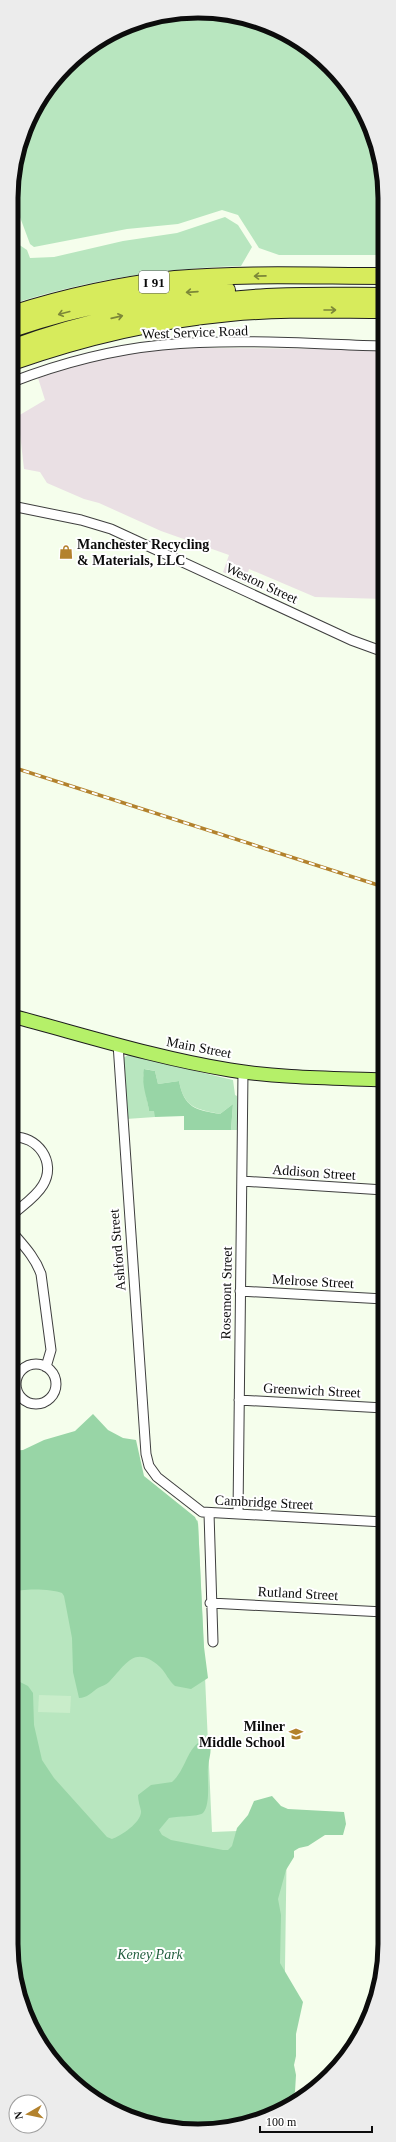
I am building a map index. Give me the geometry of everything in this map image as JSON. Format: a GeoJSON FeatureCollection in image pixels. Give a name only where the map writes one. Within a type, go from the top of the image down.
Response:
{"type":"FeatureCollection","features":[{"type":"Feature","properties":{"kind":"highway","name":"I 91"},"geometry":{"type":"LineString","coordinates":[[18,312],[79,295],[160,281],[235,276],[378,276]]}},
{"type":"Feature","properties":{"kind":"highway"},"geometry":{"type":"LineString","coordinates":[[18,327],[96,305],[164,294],[240,290],[378,289]]}},
{"type":"Feature","properties":{"kind":"highway"},"geometry":{"type":"LineString","coordinates":[[18,346],[50,335],[102,321],[181,306],[268,297],[378,296]]}},
{"type":"Feature","properties":{"kind":"highway"},"geometry":{"type":"LineString","coordinates":[[18,360],[90,337],[175,320],[270,310],[378,310]]}},
{"type":"Feature","properties":{"kind":"main road","name":"Main Street"},"geometry":{"type":"LineString","coordinates":[[18,1018],[178,1061],[243,1072],[378,1080]]}},
{"type":"Feature","properties":{"kind":"street","name":"West Service Road"},"geometry":{"type":"LineString","coordinates":[[18,380],[83,359],[123,350],[161,345],[224,343],[378,346]]}},
{"type":"Feature","properties":{"kind":"street","name":"Weston Street"},"geometry":{"type":"LineString","coordinates":[[18,507],[81,520],[112,529],[351,640],[378,650]]}},
{"type":"Feature","properties":{"kind":"street","name":"Ashford Street"},"geometry":{"type":"LineString","coordinates":[[118,1044],[146,1454]]}},
{"type":"Feature","properties":{"kind":"street","name":"Rosemont Street"},"geometry":{"type":"LineString","coordinates":[[238,1514],[243,1072]]}},
{"type":"Feature","properties":{"kind":"street"},"geometry":{"type":"LineString","coordinates":[[18,1137],[36,1144],[44,1155],[47,1167],[43,1185],[18,1209]]}},
{"type":"Feature","properties":{"kind":"street","name":"Addison Street"},"geometry":{"type":"LineString","coordinates":[[242,1181],[378,1190]]}},
{"type":"Feature","properties":{"kind":"street"},"geometry":{"type":"LineString","coordinates":[[18,1239],[37,1263],[41,1274],[51,1350],[46,1367]]}},
{"type":"Feature","properties":{"kind":"street","name":"Melrose Street"},"geometry":{"type":"LineString","coordinates":[[240,1291],[378,1299]]}},
{"type":"Feature","properties":{"kind":"street"},"geometry":{"type":"LineString","coordinates":[[18,1371],[30,1365],[41,1365],[46,1367],[55,1377],[56,1391],[52,1397],[40,1404],[27,1402],[21,1398],[18,1390]]}},
{"type":"Feature","properties":{"kind":"street","name":"Greenwich Street"},"geometry":{"type":"LineString","coordinates":[[239,1400],[378,1408]]}},
{"type":"Feature","properties":{"kind":"street","name":"Cambridge Street"},"geometry":{"type":"LineString","coordinates":[[146,1454],[149,1466],[157,1477],[197,1510],[209,1513],[378,1522]]}},
{"type":"Feature","properties":{"kind":"street"},"geometry":{"type":"LineString","coordinates":[[209,1513],[210,1603],[213,1642]]}},
{"type":"Feature","properties":{"kind":"street","name":"Rutland Street"},"geometry":{"type":"LineString","coordinates":[[210,1603],[378,1612]]}},
{"type":"Feature","properties":{"kind":"shaded area"},"geometry":{"type":"Polygon","coordinates":[[[164,349],[378,349],[378,599],[315,597],[249,569],[245,583],[223,572],[229,555],[161,531],[99,503],[84,499],[47,483],[40,472],[24,469],[18,416],[45,400],[38,378],[80,364],[122,355],[164,349]]]}},
{"type":"Feature","properties":{"kind":"green space"},"geometry":{"type":"Polygon","coordinates":[[[186,18],[210,18],[233,21],[267,32],[288,42],[308,55],[341,88],[359,118],[372,151],[378,186],[378,255],[279,255],[259,248],[238,215],[222,210],[178,224],[127,229],[34,247],[30,244],[18,212],[18,186],[24,151],[42,108],[55,88],[88,55],[118,37],[151,24],[186,18]]]}},
{"type":"Feature","properties":{"kind":"green space"},"geometry":{"type":"Polygon","coordinates":[[[225,217],[238,225],[252,247],[241,266],[182,269],[125,277],[68,288],[18,302],[18,244],[27,250],[30,258],[54,257],[123,241],[177,233],[225,217]]]}},
{"type":"Feature","properties":{"kind":"green space"},"geometry":{"type":"Polygon","coordinates":[[[128,1055],[233,1080],[235,1095],[237,1096],[237,1130],[231,1130],[233,1104],[220,1114],[204,1111],[192,1106],[188,1102],[181,1090],[179,1081],[158,1084],[155,1071],[145,1069],[143,1076],[149,1111],[155,1111],[155,1117],[126,1119],[123,1058],[128,1055]]]}},
{"type":"Feature","properties":{"kind":"green space"},"geometry":{"type":"Polygon","coordinates":[[[144,1069],[155,1071],[158,1084],[179,1081],[184,1097],[192,1106],[198,1109],[220,1114],[233,1104],[231,1130],[184,1130],[184,1116],[155,1117],[154,1111],[149,1111],[144,1085],[144,1069]]]}},
{"type":"Feature","properties":{"kind":"green space"},"geometry":{"type":"Polygon","coordinates":[[[93,1414],[108,1430],[123,1438],[136,1440],[144,1476],[195,1517],[198,1524],[204,1647],[208,1678],[191,1689],[175,1686],[160,1667],[151,1660],[143,1657],[137,1657],[126,1664],[108,1683],[87,1696],[79,1698],[73,1672],[72,1638],[64,1596],[62,1593],[44,1590],[18,1591],[18,1450],[23,1450],[44,1440],[75,1431],[93,1414]]]}},
{"type":"Feature","properties":{"kind":"green space","name":"Keney Park"},"geometry":{"type":"Polygon","coordinates":[[[99,1441],[198,1521],[212,1832],[287,1829],[283,2102],[245,2118],[210,2124],[186,2124],[163,2121],[129,2110],[108,2100],[88,2087],[55,2054],[37,2024],[24,1991],[18,1956],[18,1451],[99,1441]]]}},
{"type":"Feature","properties":{"kind":"green space"},"geometry":{"type":"Polygon","coordinates":[[[18,1681],[28,1686],[33,1693],[34,1725],[42,1760],[54,1778],[107,1837],[112,1839],[125,1832],[135,1824],[141,1811],[138,1795],[151,1785],[172,1782],[177,1777],[191,1751],[200,1742],[206,1739],[210,1742],[211,1748],[208,1767],[207,1804],[203,1813],[192,1816],[169,1818],[159,1830],[162,1835],[171,1840],[228,1850],[232,1846],[237,1828],[248,1815],[254,1801],[272,1796],[281,1806],[288,1809],[344,1812],[346,1824],[343,1835],[325,1835],[308,1846],[294,1851],[294,1857],[286,1870],[278,1899],[281,1915],[280,1963],[303,2002],[296,2034],[296,2056],[294,2065],[296,2075],[295,2092],[290,2098],[278,2105],[233,2121],[210,2124],[186,2124],[163,2121],[129,2110],[98,2094],[88,2087],[63,2063],[48,2044],[32,2013],[24,1991],[18,1956],[18,1681]]]}},
{"type":"Feature","properties":{"kind":"green space"},"geometry":{"type":"Polygon","coordinates":[[[39,1695],[71,1696],[70,1713],[38,1712],[39,1695]]]}},
{"type":"Feature","properties":{"kind":"railway"},"geometry":{"type":"LineString","coordinates":[[18,769],[378,885]]}},
{"type":"Feature","properties":{"kind":"place","name":"Manchester Recycling & Materials, LLC"},"geometry":{"type":"Point","coordinates":[66,552]}},
{"type":"Feature","properties":{"kind":"place","name":"Milner Middle School"},"geometry":{"type":"Point","coordinates":[296,1734]}}]}
